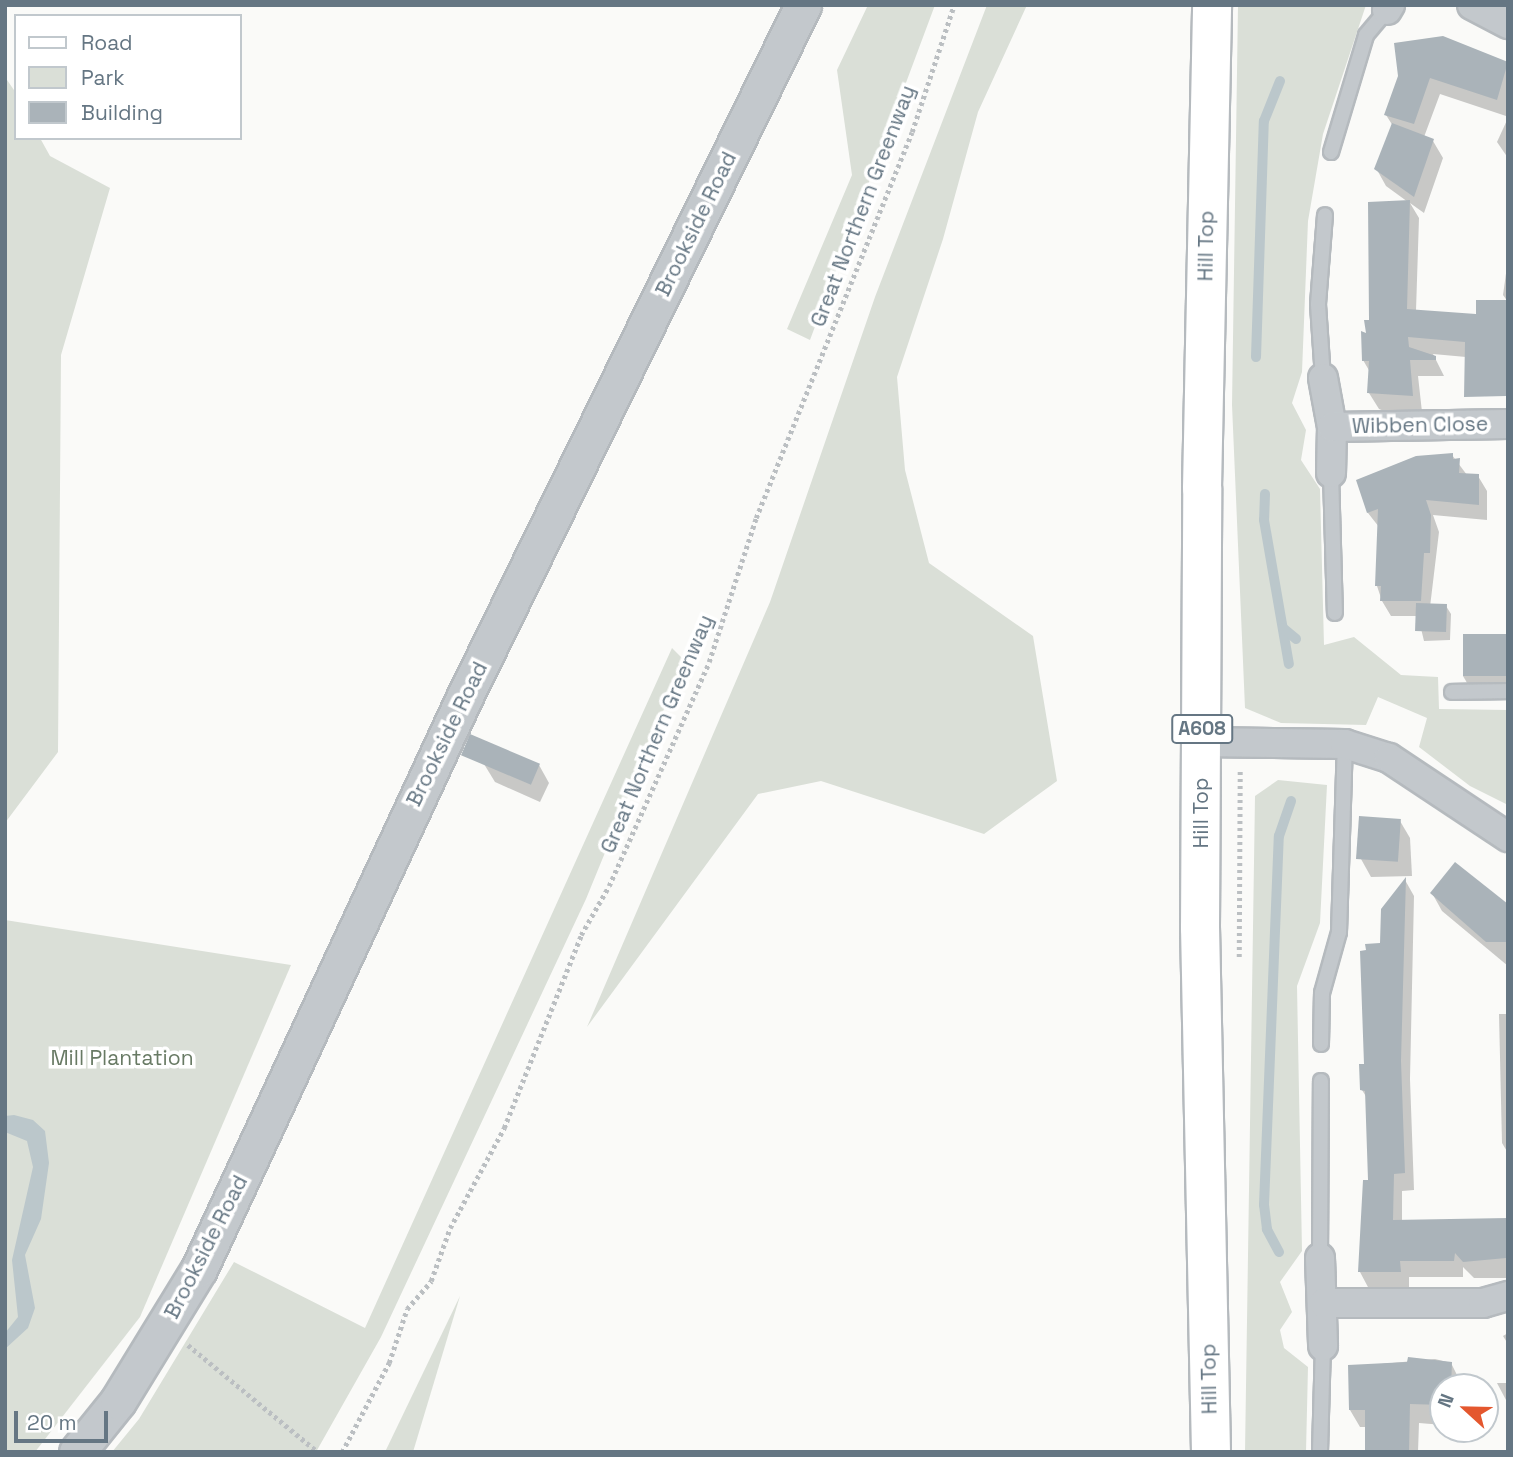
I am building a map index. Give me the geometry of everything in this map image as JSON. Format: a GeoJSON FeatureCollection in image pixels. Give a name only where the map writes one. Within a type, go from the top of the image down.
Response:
{"type":"FeatureCollection","features":[{"type":"Feature","properties":{"kind":"main road","name":"Hill Top"},"geometry":{"type":"LineString","coordinates":[[1211,1452],[1200,928],[1212,5]]}},
{"type":"Feature","properties":{"kind":"street","name":"Brookside Road"},"geometry":{"type":"LineString","coordinates":[[77,1452],[118,1402],[166,1327],[231,1204],[332,975],[459,708],[803,5]]}},
{"type":"Feature","properties":{"kind":"street"},"geometry":{"type":"LineString","coordinates":[[1472,5],[1508,24]]}},
{"type":"Feature","properties":{"kind":"street","name":"Wibben Close"},"geometry":{"type":"LineString","coordinates":[[1323,378],[1332,427],[1331,473]]}},
{"type":"Feature","properties":{"kind":"street","name":"Wibben Close"},"geometry":{"type":"LineString","coordinates":[[1332,427],[1508,424]]}},
{"type":"Feature","properties":{"kind":"street"},"geometry":{"type":"LineString","coordinates":[[1202,742],[1345,744],[1389,758],[1508,836]]}},
{"type":"Feature","properties":{"kind":"street"},"geometry":{"type":"LineString","coordinates":[[1320,1258],[1324,1303],[1322,1346]]}},
{"type":"Feature","properties":{"kind":"street"},"geometry":{"type":"LineString","coordinates":[[1324,1303],[1483,1303],[1508,1296]]}},
{"type":"Feature","properties":{"kind":"lane"},"geometry":{"type":"LineString","coordinates":[[1331,152],[1366,35],[1388,8]]}},
{"type":"Feature","properties":{"kind":"lane"},"geometry":{"type":"LineString","coordinates":[[1323,378],[1318,304],[1325,215]]}},
{"type":"Feature","properties":{"kind":"lane"},"geometry":{"type":"LineString","coordinates":[[1331,473],[1335,613]]}},
{"type":"Feature","properties":{"kind":"lane"},"geometry":{"type":"LineString","coordinates":[[1452,692],[1508,691]]}},
{"type":"Feature","properties":{"kind":"lane"},"geometry":{"type":"LineString","coordinates":[[1321,1044],[1322,993],[1339,932],[1345,744]]}},
{"type":"Feature","properties":{"kind":"lane"},"geometry":{"type":"LineString","coordinates":[[1320,1258],[1321,1081]]}},
{"type":"Feature","properties":{"kind":"lane"},"geometry":{"type":"LineString","coordinates":[[1320,1452],[1322,1346]]}},
{"type":"Feature","properties":{"kind":"path","name":"Great Northern Greenway"},"geometry":{"type":"LineString","coordinates":[[342,1452],[389,1363],[407,1309],[431,1281],[450,1228],[504,1128],[581,935],[610,886],[709,662],[756,518],[912,132],[954,5]]}},
{"type":"Feature","properties":{"kind":"path"},"geometry":{"type":"LineString","coordinates":[[1240,741],[1240,810]]}},
{"type":"Feature","properties":{"kind":"path"},"geometry":{"type":"LineString","coordinates":[[166,1327],[318,1452]]}},
{"type":"Feature","properties":{"kind":"green space"},"geometry":{"type":"Polygon","coordinates":[[[868,5],[935,5],[810,340],[787,329],[852,175],[837,70],[868,5]]]}},
{"type":"Feature","properties":{"kind":"green space"},"geometry":{"type":"Polygon","coordinates":[[[987,5],[1027,5],[978,112],[943,239],[897,377],[905,470],[929,563],[1033,636],[1057,781],[984,834],[821,781],[758,794],[587,1027],[770,602],[875,297],[987,5]]]}},
{"type":"Feature","properties":{"kind":"green space"},"geometry":{"type":"Polygon","coordinates":[[[1238,5],[1366,5],[1323,134],[1308,221],[1302,372],[1292,403],[1306,430],[1301,460],[1320,489],[1324,645],[1354,637],[1401,675],[1438,677],[1439,709],[1508,710],[1508,805],[1470,786],[1419,747],[1427,718],[1378,697],[1366,725],[1281,723],[1245,708],[1232,405],[1238,5]]]}},
{"type":"Feature","properties":{"kind":"green space"},"geometry":{"type":"Polygon","coordinates":[[[5,77],[14,90],[14,140],[41,140],[50,156],[110,188],[61,355],[58,752],[5,823],[5,77]]]}},
{"type":"Feature","properties":{"kind":"green space"},"geometry":{"type":"Polygon","coordinates":[[[672,648],[684,660],[586,899],[381,1337],[316,1452],[112,1452],[139,1419],[234,1262],[365,1328],[672,648]]]}},
{"type":"Feature","properties":{"kind":"green space"},"geometry":{"type":"Polygon","coordinates":[[[1278,780],[1327,785],[1320,923],[1297,986],[1302,1251],[1280,1282],[1292,1312],[1280,1330],[1284,1348],[1308,1367],[1306,1452],[1245,1452],[1255,796],[1278,780]]]}},
{"type":"Feature","properties":{"kind":"green space","name":"Mill Plantation"},"geometry":{"type":"Polygon","coordinates":[[[5,920],[291,965],[140,1317],[35,1452],[5,1452],[5,920]]]}},
{"type":"Feature","properties":{"kind":"green space"},"geometry":{"type":"Polygon","coordinates":[[[460,1296],[413,1452],[385,1452],[460,1296]]]}},
{"type":"Feature","properties":{"kind":"shaded area"},"geometry":{"type":"Polygon","coordinates":[[[14,1115],[33,1120],[45,1131],[49,1163],[41,1219],[25,1255],[35,1308],[28,1328],[5,1349],[5,1333],[18,1317],[12,1260],[33,1167],[27,1141],[5,1132],[5,1116],[14,1115]]]}},
{"type":"Feature","properties":{"kind":"building"},"geometry":{"type":"Polygon","coordinates":[[[1443,36],[1508,62],[1497,100],[1430,78],[1414,124],[1384,115],[1398,76],[1394,43],[1443,36]]]}},
{"type":"Feature","properties":{"kind":"building"},"geometry":{"type":"Polygon","coordinates":[[[1392,123],[1434,139],[1414,197],[1374,169],[1392,123]]]}},
{"type":"Feature","properties":{"kind":"building"},"geometry":{"type":"Polygon","coordinates":[[[1410,200],[1407,309],[1476,314],[1476,300],[1508,300],[1506,396],[1464,397],[1465,342],[1408,337],[1409,347],[1436,356],[1436,360],[1410,360],[1413,396],[1367,393],[1369,361],[1362,361],[1361,331],[1366,333],[1364,320],[1369,320],[1368,202],[1410,200]]]}},
{"type":"Feature","properties":{"kind":"building"},"geometry":{"type":"Polygon","coordinates":[[[1453,453],[1453,459],[1460,458],[1459,473],[1479,474],[1479,505],[1426,500],[1431,515],[1430,553],[1424,553],[1421,601],[1380,601],[1381,586],[1375,586],[1378,509],[1367,513],[1356,480],[1416,456],[1453,453]]]}},
{"type":"Feature","properties":{"kind":"building"},"geometry":{"type":"Polygon","coordinates":[[[1416,603],[1447,604],[1446,632],[1415,631],[1416,603]]]}},
{"type":"Feature","properties":{"kind":"building"},"geometry":{"type":"Polygon","coordinates":[[[1463,634],[1508,634],[1508,676],[1463,676],[1463,634]]]}},
{"type":"Feature","properties":{"kind":"building"},"geometry":{"type":"Polygon","coordinates":[[[470,734],[540,764],[531,785],[461,755],[470,734]]]}},
{"type":"Feature","properties":{"kind":"building"},"geometry":{"type":"Polygon","coordinates":[[[1359,816],[1401,819],[1398,862],[1356,859],[1359,816]]]}},
{"type":"Feature","properties":{"kind":"building"},"geometry":{"type":"Polygon","coordinates":[[[1455,862],[1508,904],[1508,942],[1486,942],[1430,893],[1455,862]]]}},
{"type":"Feature","properties":{"kind":"building"},"geometry":{"type":"Polygon","coordinates":[[[1406,877],[1401,1061],[1405,1173],[1394,1174],[1393,1220],[1508,1218],[1506,1258],[1463,1262],[1455,1253],[1454,1261],[1400,1261],[1401,1272],[1358,1272],[1363,1180],[1368,1180],[1365,1091],[1360,1090],[1359,1064],[1364,1064],[1360,951],[1366,950],[1365,944],[1380,943],[1381,909],[1406,877]]]}},
{"type":"Feature","properties":{"kind":"building"},"geometry":{"type":"Polygon","coordinates":[[[1408,1357],[1452,1362],[1452,1373],[1429,1373],[1429,1405],[1410,1404],[1409,1452],[1365,1452],[1365,1410],[1349,1410],[1348,1365],[1407,1362],[1408,1357]]]}},
{"type":"Feature","properties":{"kind":"waterway"},"geometry":{"type":"LineString","coordinates":[[1256,357],[1264,121],[1280,81]]}},
{"type":"Feature","properties":{"kind":"waterway"},"geometry":{"type":"LineString","coordinates":[[1265,494],[1264,520],[1289,664]]}},
{"type":"Feature","properties":{"kind":"waterway"},"geometry":{"type":"LineString","coordinates":[[1283,628],[1296,639]]}},
{"type":"Feature","properties":{"kind":"waterway"},"geometry":{"type":"LineString","coordinates":[[1279,1252],[1267,1229],[1264,1205],[1279,836],[1291,801]]}}]}
